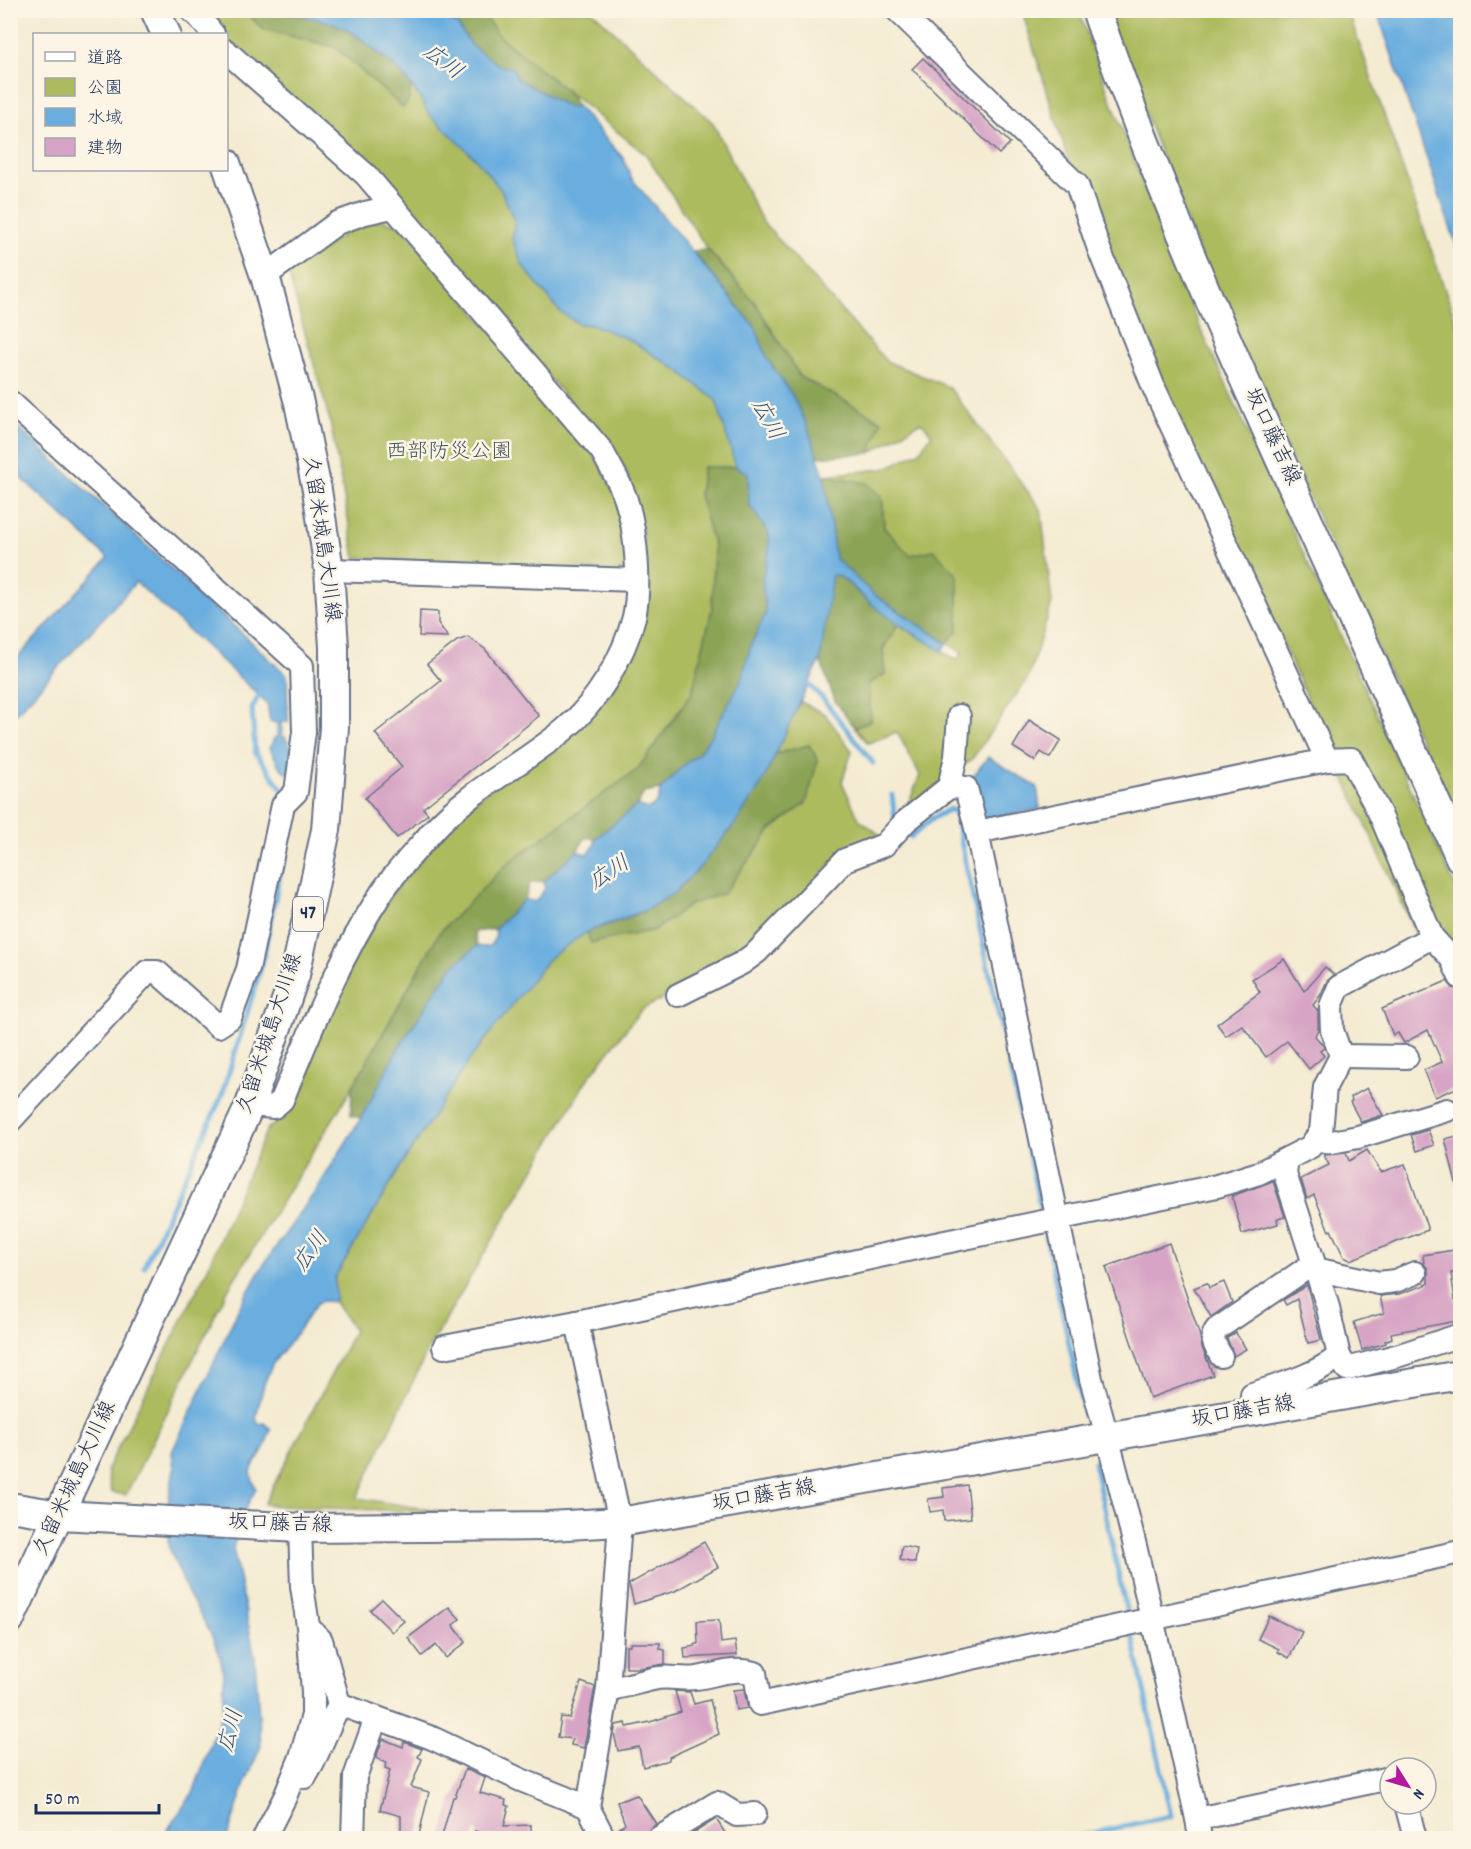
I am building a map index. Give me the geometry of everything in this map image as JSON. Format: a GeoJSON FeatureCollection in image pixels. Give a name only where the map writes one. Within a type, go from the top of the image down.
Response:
{"type":"FeatureCollection","features":[{"type":"Feature","properties":{"kind":"main road"},"geometry":{"type":"LineString","coordinates":[[154,10],[166,33]]}},
{"type":"Feature","properties":{"kind":"main road","name":"坂口藤吉線"},"geometry":{"type":"LineString","coordinates":[[1096,10],[1124,92],[1214,312],[1461,858]]}},
{"type":"Feature","properties":{"kind":"main road","name":"久留米城島大川線"},"geometry":{"type":"LineString","coordinates":[[10,1619],[250,1105],[295,975],[326,830],[334,727],[334,647],[329,570],[299,403],[265,276],[228,169]]}},
{"type":"Feature","properties":{"kind":"main road","name":"坂口藤吉線"},"geometry":{"type":"LineString","coordinates":[[10,1507],[60,1515],[295,1528],[549,1526],[620,1522],[1461,1375]]}},
{"type":"Feature","properties":{"kind":"street"},"geometry":{"type":"LineString","coordinates":[[191,10],[212,33]]}},
{"type":"Feature","properties":{"kind":"street"},"geometry":{"type":"LineString","coordinates":[[897,10],[1077,185],[1099,249],[1154,388],[1327,760]]}},
{"type":"Feature","properties":{"kind":"street"},"geometry":{"type":"LineString","coordinates":[[228,53],[366,175],[602,451],[626,499],[634,536],[637,580],[634,616],[619,657],[588,707],[564,730],[464,803],[434,830],[383,891],[345,956],[311,1028],[282,1100],[274,1107],[250,1105]]}},
{"type":"Feature","properties":{"kind":"street"},"geometry":{"type":"LineString","coordinates":[[265,276],[337,223],[392,207]]}},
{"type":"Feature","properties":{"kind":"street"},"geometry":{"type":"LineString","coordinates":[[10,402],[302,666],[304,732],[296,792],[283,805],[248,969],[230,1018],[218,1026],[157,972],[147,972],[10,1121]]}},
{"type":"Feature","properties":{"kind":"street"},"geometry":{"type":"LineString","coordinates":[[329,570],[637,580]]}},
{"type":"Feature","properties":{"kind":"street"},"geometry":{"type":"LineString","coordinates":[[678,996],[742,963],[756,952],[845,860],[884,845],[901,826],[949,787],[956,757],[959,716]]}},
{"type":"Feature","properties":{"kind":"street"},"geometry":{"type":"LineString","coordinates":[[977,832],[1327,760],[1351,759],[1380,814],[1432,937],[1451,958],[1461,977]]}},
{"type":"Feature","properties":{"kind":"street"},"geometry":{"type":"LineString","coordinates":[[949,787],[966,788],[977,832],[1048,1222],[1108,1437],[1153,1619],[1198,1829],[1378,1781]]}},
{"type":"Feature","properties":{"kind":"street"},"geometry":{"type":"LineString","coordinates":[[444,1347],[577,1322],[1217,1186],[1259,1173],[1310,1147],[1321,1132],[1325,1087],[1341,1056],[1332,1030],[1331,1006],[1339,987],[1432,937]]}},
{"type":"Feature","properties":{"kind":"street"},"geometry":{"type":"LineString","coordinates":[[1341,1056],[1407,1057]]}},
{"type":"Feature","properties":{"kind":"street"},"geometry":{"type":"LineString","coordinates":[[1315,1140],[1332,1142],[1358,1137],[1447,1110]]}},
{"type":"Feature","properties":{"kind":"street"},"geometry":{"type":"LineString","coordinates":[[1287,1159],[1285,1174],[1327,1304],[1339,1356],[1347,1369],[1461,1335]]}},
{"type":"Feature","properties":{"kind":"street"},"geometry":{"type":"LineString","coordinates":[[1221,1356],[1212,1339],[1213,1333],[1304,1270],[1316,1269],[1379,1282],[1395,1281],[1414,1274]]}},
{"type":"Feature","properties":{"kind":"street"},"geometry":{"type":"LineString","coordinates":[[577,1322],[620,1522],[608,1689],[588,1807],[604,1839]]}},
{"type":"Feature","properties":{"kind":"street"},"geometry":{"type":"LineString","coordinates":[[1254,1410],[1252,1394],[1294,1381],[1325,1367],[1339,1356]]}},
{"type":"Feature","properties":{"kind":"street"},"geometry":{"type":"LineString","coordinates":[[264,1839],[285,1797],[301,1757],[313,1715],[314,1692],[308,1626],[295,1528]]}},
{"type":"Feature","properties":{"kind":"street"},"geometry":{"type":"LineString","coordinates":[[608,1689],[628,1687],[659,1678],[695,1678],[743,1669],[755,1673],[760,1704],[1461,1552]]}},
{"type":"Feature","properties":{"kind":"street"},"geometry":{"type":"LineString","coordinates":[[285,1797],[298,1787],[313,1763],[339,1704],[321,1640],[308,1626]]}},
{"type":"Feature","properties":{"kind":"street"},"geometry":{"type":"LineString","coordinates":[[339,1704],[432,1738],[521,1780],[588,1807]]}},
{"type":"Feature","properties":{"kind":"street"},"geometry":{"type":"LineString","coordinates":[[353,1839],[355,1778],[376,1718]]}},
{"type":"Feature","properties":{"kind":"street"},"geometry":{"type":"LineString","coordinates":[[658,1839],[717,1803],[737,1815],[755,1814]]}},
{"type":"Feature","properties":{"kind":"street"},"geometry":{"type":"LineString","coordinates":[[1410,1816],[1415,1839]]}},
{"type":"Feature","properties":{"kind":"green space"},"geometry":{"type":"Polygon","coordinates":[[[267,10],[311,17],[333,23],[352,32],[399,70],[410,85],[410,98],[403,108],[335,47],[263,29],[244,11],[267,10]]]}},
{"type":"Feature","properties":{"kind":"green space"},"geometry":{"type":"Polygon","coordinates":[[[203,11],[244,11],[263,29],[335,47],[403,108],[410,98],[410,85],[429,114],[476,159],[501,190],[515,222],[512,239],[523,266],[560,312],[579,324],[593,325],[630,340],[678,370],[716,400],[736,467],[703,467],[699,495],[714,546],[712,609],[692,693],[638,769],[508,863],[440,932],[352,1088],[227,1291],[126,1495],[111,1492],[107,1469],[206,1272],[267,1129],[284,1118],[328,1002],[392,894],[457,816],[612,688],[643,536],[625,467],[377,175],[228,43],[228,33],[220,33],[203,11]]]}},
{"type":"Feature","properties":{"kind":"green space"},"geometry":{"type":"Polygon","coordinates":[[[437,11],[481,11],[499,36],[569,93],[577,106],[570,108],[517,79],[472,46],[457,24],[437,11]]]}},
{"type":"Feature","properties":{"kind":"green space"},"geometry":{"type":"Polygon","coordinates":[[[481,11],[592,11],[713,123],[762,221],[886,361],[949,387],[1041,509],[1052,603],[1028,678],[972,759],[907,808],[920,775],[897,732],[868,743],[855,728],[871,720],[868,684],[885,674],[883,649],[898,624],[956,660],[963,653],[947,643],[958,630],[934,550],[910,556],[884,528],[882,496],[866,483],[824,475],[884,469],[919,452],[932,434],[921,422],[870,453],[882,421],[800,377],[756,304],[708,250],[646,155],[499,36],[481,11]]]}},
{"type":"Feature","properties":{"kind":"green space"},"geometry":{"type":"Polygon","coordinates":[[[1022,11],[1079,11],[1107,90],[1194,314],[1460,897],[1460,967],[1416,934],[1166,391],[1072,172],[1022,11]]]}},
{"type":"Feature","properties":{"kind":"green space"},"geometry":{"type":"Polygon","coordinates":[[[1106,11],[1348,11],[1460,333],[1460,828],[1207,274],[1106,11]]]}},
{"type":"Feature","properties":{"kind":"green space","name":"西部防災公園"},"geometry":{"type":"Polygon","coordinates":[[[382,220],[401,226],[589,445],[621,505],[630,566],[623,571],[502,568],[355,557],[330,421],[288,272],[359,224],[382,220]]]}},
{"type":"Feature","properties":{"kind":"green space"},"geometry":{"type":"Polygon","coordinates":[[[708,250],[756,304],[800,377],[882,421],[870,453],[816,457],[806,423],[792,395],[768,360],[755,327],[693,251],[708,250]]]}},
{"type":"Feature","properties":{"kind":"green space"},"geometry":{"type":"Polygon","coordinates":[[[703,467],[736,467],[748,473],[749,504],[769,534],[769,552],[762,578],[766,613],[751,645],[741,681],[699,753],[660,790],[644,793],[637,805],[595,839],[586,837],[577,851],[544,881],[530,883],[525,899],[495,929],[474,932],[477,946],[452,967],[400,1046],[361,1118],[351,1115],[352,1088],[440,932],[508,863],[638,769],[692,693],[712,609],[714,546],[699,495],[703,467]]]}},
{"type":"Feature","properties":{"kind":"green space"},"geometry":{"type":"Polygon","coordinates":[[[824,475],[866,483],[882,496],[884,528],[910,555],[934,550],[958,576],[958,630],[947,643],[873,594],[835,558],[824,475]]]}},
{"type":"Feature","properties":{"kind":"green space"},"geometry":{"type":"Polygon","coordinates":[[[831,575],[837,575],[844,580],[898,624],[883,649],[885,674],[868,684],[871,720],[855,728],[835,701],[820,660],[831,575]]]}},
{"type":"Feature","properties":{"kind":"green space"},"geometry":{"type":"Polygon","coordinates":[[[799,701],[825,714],[852,751],[842,782],[859,819],[879,834],[843,851],[749,953],[641,1010],[586,1081],[431,1344],[357,1498],[451,1513],[264,1504],[354,1331],[335,1302],[335,1277],[402,1164],[470,1059],[549,958],[587,932],[591,943],[655,930],[691,904],[724,893],[771,830],[806,803],[809,745],[776,754],[799,701]]]}},
{"type":"Feature","properties":{"kind":"green space"},"geometry":{"type":"Polygon","coordinates":[[[809,745],[818,760],[806,803],[771,830],[724,893],[691,904],[655,930],[591,943],[587,932],[641,912],[687,877],[722,840],[737,820],[776,754],[809,745]]]}},
{"type":"Feature","properties":{"kind":"water","name":"広川"},"geometry":{"type":"Polygon","coordinates":[[[267,11],[437,11],[457,24],[472,46],[500,66],[513,68],[517,79],[570,108],[577,106],[623,158],[632,179],[755,327],[768,360],[792,395],[806,423],[824,475],[835,558],[873,594],[947,643],[942,651],[888,616],[843,578],[832,575],[820,660],[761,785],[734,825],[700,867],[673,894],[646,910],[587,932],[549,958],[470,1059],[402,1164],[335,1277],[335,1302],[317,1303],[273,1363],[264,1384],[256,1417],[258,1424],[264,1423],[271,1429],[261,1455],[252,1467],[251,1475],[256,1489],[246,1508],[233,1548],[255,1658],[261,1746],[244,1786],[227,1838],[162,1838],[194,1791],[223,1709],[224,1675],[219,1653],[211,1634],[188,1593],[168,1545],[168,1503],[174,1469],[172,1452],[239,1308],[262,1267],[317,1189],[361,1118],[400,1046],[452,967],[477,946],[490,946],[496,936],[495,929],[525,899],[535,902],[545,889],[544,881],[577,851],[588,853],[594,846],[595,839],[637,805],[648,809],[654,806],[659,798],[660,790],[699,753],[712,734],[741,681],[751,645],[766,613],[762,578],[769,552],[769,534],[749,504],[748,473],[736,467],[716,400],[678,370],[630,340],[593,325],[579,324],[560,312],[523,266],[512,239],[515,222],[501,190],[476,159],[429,114],[419,96],[399,70],[352,32],[333,23],[287,12],[267,11]]]}},
{"type":"Feature","properties":{"kind":"water"},"geometry":{"type":"Polygon","coordinates":[[[1377,11],[1460,11],[1460,256],[1377,11]]]}},
{"type":"Feature","properties":{"kind":"water"},"geometry":{"type":"Polygon","coordinates":[[[11,421],[287,675],[288,722],[281,722],[282,737],[285,737],[291,748],[291,771],[286,773],[279,766],[270,748],[274,738],[277,737],[277,723],[270,722],[267,703],[136,582],[11,719],[10,666],[108,558],[11,468],[11,421]]]}},
{"type":"Feature","properties":{"kind":"water"},"geometry":{"type":"Polygon","coordinates":[[[988,757],[1037,787],[1040,809],[982,820],[972,778],[988,757]]]}},
{"type":"Feature","properties":{"kind":"building"},"geometry":{"type":"Polygon","coordinates":[[[923,58],[1010,143],[999,154],[912,69],[923,58]]]}},
{"type":"Feature","properties":{"kind":"building"},"geometry":{"type":"Polygon","coordinates":[[[420,611],[438,612],[438,623],[448,637],[419,636],[420,611]]]}},
{"type":"Feature","properties":{"kind":"building"},"geometry":{"type":"Polygon","coordinates":[[[468,637],[485,649],[539,716],[423,808],[428,814],[397,838],[365,798],[402,767],[375,733],[441,681],[427,664],[457,641],[468,637]]]}},
{"type":"Feature","properties":{"kind":"building"},"geometry":{"type":"Polygon","coordinates":[[[1029,720],[1061,740],[1050,758],[1041,752],[1035,761],[1013,747],[1029,720]]]}},
{"type":"Feature","properties":{"kind":"building"},"geometry":{"type":"Polygon","coordinates":[[[1284,959],[1304,991],[1325,967],[1334,975],[1327,981],[1313,1005],[1318,1011],[1318,1029],[1315,1036],[1323,1045],[1324,1048],[1320,1051],[1324,1056],[1309,1069],[1287,1041],[1266,1057],[1242,1025],[1226,1036],[1217,1024],[1260,992],[1252,979],[1284,959]]]}},
{"type":"Feature","properties":{"kind":"building"},"geometry":{"type":"Polygon","coordinates":[[[1447,981],[1453,988],[1461,990],[1461,1086],[1435,1097],[1424,1070],[1442,1062],[1428,1030],[1404,1043],[1398,1033],[1393,1035],[1382,1009],[1447,981]]]}},
{"type":"Feature","properties":{"kind":"building"},"geometry":{"type":"Polygon","coordinates":[[[1367,1088],[1383,1115],[1361,1122],[1350,1102],[1351,1097],[1367,1088]]]}},
{"type":"Feature","properties":{"kind":"building"},"geometry":{"type":"Polygon","coordinates":[[[1428,1130],[1434,1145],[1417,1151],[1411,1135],[1428,1130]]]}},
{"type":"Feature","properties":{"kind":"building"},"geometry":{"type":"Polygon","coordinates":[[[1461,1135],[1461,1183],[1456,1183],[1445,1139],[1461,1135]]]}},
{"type":"Feature","properties":{"kind":"building"},"geometry":{"type":"Polygon","coordinates":[[[1367,1150],[1381,1172],[1405,1164],[1428,1230],[1350,1260],[1344,1257],[1331,1230],[1329,1231],[1314,1195],[1307,1199],[1301,1179],[1329,1165],[1324,1155],[1346,1153],[1349,1161],[1367,1150]]]}},
{"type":"Feature","properties":{"kind":"building"},"geometry":{"type":"Polygon","coordinates":[[[1273,1181],[1285,1217],[1277,1219],[1278,1224],[1242,1234],[1232,1196],[1273,1181]]]}},
{"type":"Feature","properties":{"kind":"building"},"geometry":{"type":"Polygon","coordinates":[[[1169,1243],[1213,1375],[1150,1398],[1106,1267],[1169,1243]]]}},
{"type":"Feature","properties":{"kind":"building"},"geometry":{"type":"Polygon","coordinates":[[[1461,1249],[1461,1272],[1451,1273],[1455,1300],[1461,1299],[1461,1316],[1456,1317],[1457,1321],[1391,1333],[1392,1338],[1385,1341],[1386,1343],[1362,1350],[1354,1322],[1384,1313],[1380,1296],[1400,1294],[1428,1284],[1428,1269],[1424,1264],[1423,1255],[1461,1249]]]}},
{"type":"Feature","properties":{"kind":"building"},"geometry":{"type":"Polygon","coordinates":[[[1224,1282],[1232,1302],[1211,1317],[1194,1288],[1207,1283],[1209,1288],[1224,1282]]]}},
{"type":"Feature","properties":{"kind":"building"},"geometry":{"type":"Polygon","coordinates":[[[1307,1285],[1321,1340],[1308,1343],[1297,1299],[1286,1305],[1283,1300],[1307,1285]]]}},
{"type":"Feature","properties":{"kind":"building"},"geometry":{"type":"Polygon","coordinates":[[[1236,1333],[1246,1349],[1234,1356],[1227,1338],[1236,1333]]]}},
{"type":"Feature","properties":{"kind":"building"},"geometry":{"type":"Polygon","coordinates":[[[967,1485],[971,1518],[944,1521],[943,1510],[930,1512],[928,1499],[944,1497],[943,1488],[967,1485]]]}},
{"type":"Feature","properties":{"kind":"building"},"geometry":{"type":"Polygon","coordinates":[[[704,1542],[718,1567],[675,1591],[634,1604],[629,1584],[704,1542]]]}},
{"type":"Feature","properties":{"kind":"building"},"geometry":{"type":"Polygon","coordinates":[[[902,1546],[917,1549],[915,1563],[900,1560],[902,1546]]]}},
{"type":"Feature","properties":{"kind":"building"},"geometry":{"type":"Polygon","coordinates":[[[382,1599],[404,1621],[392,1632],[370,1610],[382,1599]]]}},
{"type":"Feature","properties":{"kind":"building"},"geometry":{"type":"Polygon","coordinates":[[[449,1607],[460,1619],[453,1625],[466,1642],[446,1658],[436,1645],[422,1656],[408,1638],[449,1607]]]}},
{"type":"Feature","properties":{"kind":"building"},"geometry":{"type":"Polygon","coordinates":[[[1269,1616],[1302,1632],[1289,1658],[1278,1652],[1279,1649],[1258,1639],[1269,1616]]]}},
{"type":"Feature","properties":{"kind":"building"},"geometry":{"type":"Polygon","coordinates":[[[719,1620],[721,1643],[735,1641],[737,1655],[685,1658],[684,1648],[698,1644],[697,1621],[719,1620]]]}},
{"type":"Feature","properties":{"kind":"building"},"geometry":{"type":"Polygon","coordinates":[[[630,1643],[660,1643],[660,1649],[665,1650],[665,1664],[626,1668],[626,1646],[630,1646],[630,1643]]]}},
{"type":"Feature","properties":{"kind":"building"},"geometry":{"type":"Polygon","coordinates":[[[581,1682],[595,1687],[584,1748],[571,1745],[572,1739],[558,1737],[561,1717],[570,1718],[581,1682]]]}},
{"type":"Feature","properties":{"kind":"building"},"geometry":{"type":"Polygon","coordinates":[[[744,1689],[748,1708],[736,1710],[733,1690],[744,1689]]]}},
{"type":"Feature","properties":{"kind":"building"},"geometry":{"type":"Polygon","coordinates":[[[675,1691],[690,1692],[694,1704],[710,1700],[719,1734],[669,1757],[669,1760],[643,1767],[639,1747],[618,1751],[614,1733],[616,1725],[626,1723],[627,1727],[681,1712],[675,1691]]]}},
{"type":"Feature","properties":{"kind":"building"},"geometry":{"type":"Polygon","coordinates":[[[383,1739],[403,1747],[404,1742],[422,1749],[418,1757],[422,1759],[411,1787],[429,1792],[418,1839],[401,1839],[401,1816],[380,1810],[390,1770],[385,1768],[387,1763],[376,1758],[383,1739]]]}},
{"type":"Feature","properties":{"kind":"building"},"geometry":{"type":"Polygon","coordinates":[[[465,1769],[485,1778],[480,1793],[506,1800],[505,1805],[509,1806],[504,1826],[531,1825],[531,1839],[478,1839],[478,1832],[475,1831],[473,1839],[441,1839],[453,1797],[455,1797],[465,1769]]]}},
{"type":"Feature","properties":{"kind":"building"},"geometry":{"type":"Polygon","coordinates":[[[637,1795],[656,1824],[640,1839],[625,1839],[619,1828],[625,1824],[617,1802],[637,1795]]]}},
{"type":"Feature","properties":{"kind":"building"},"geometry":{"type":"Polygon","coordinates":[[[716,1819],[729,1839],[684,1839],[716,1819]]]}},
{"type":"Feature","properties":{"kind":"waterway"},"geometry":{"type":"LineString","coordinates":[[804,679],[824,700],[873,763]]}},
{"type":"Feature","properties":{"kind":"waterway"},"geometry":{"type":"LineString","coordinates":[[259,695],[252,709],[255,752],[282,789]]}},
{"type":"Feature","properties":{"kind":"waterway"},"geometry":{"type":"LineString","coordinates":[[892,795],[897,822]]}},
{"type":"Feature","properties":{"kind":"waterway"},"geometry":{"type":"LineString","coordinates":[[906,831],[911,837],[933,818],[950,809],[955,813],[1042,1216]]}},
{"type":"Feature","properties":{"kind":"waterway"},"geometry":{"type":"LineString","coordinates":[[144,1267],[222,1095],[262,964],[283,858]]}},
{"type":"Feature","properties":{"kind":"waterway"},"geometry":{"type":"LineString","coordinates":[[1044,1228],[1085,1417]]}},
{"type":"Feature","properties":{"kind":"waterway"},"geometry":{"type":"LineString","coordinates":[[1094,1462],[1128,1618]]}},
{"type":"Feature","properties":{"kind":"waterway"},"geometry":{"type":"LineString","coordinates":[[1071,1838],[1171,1816],[1131,1630]]}}]}
